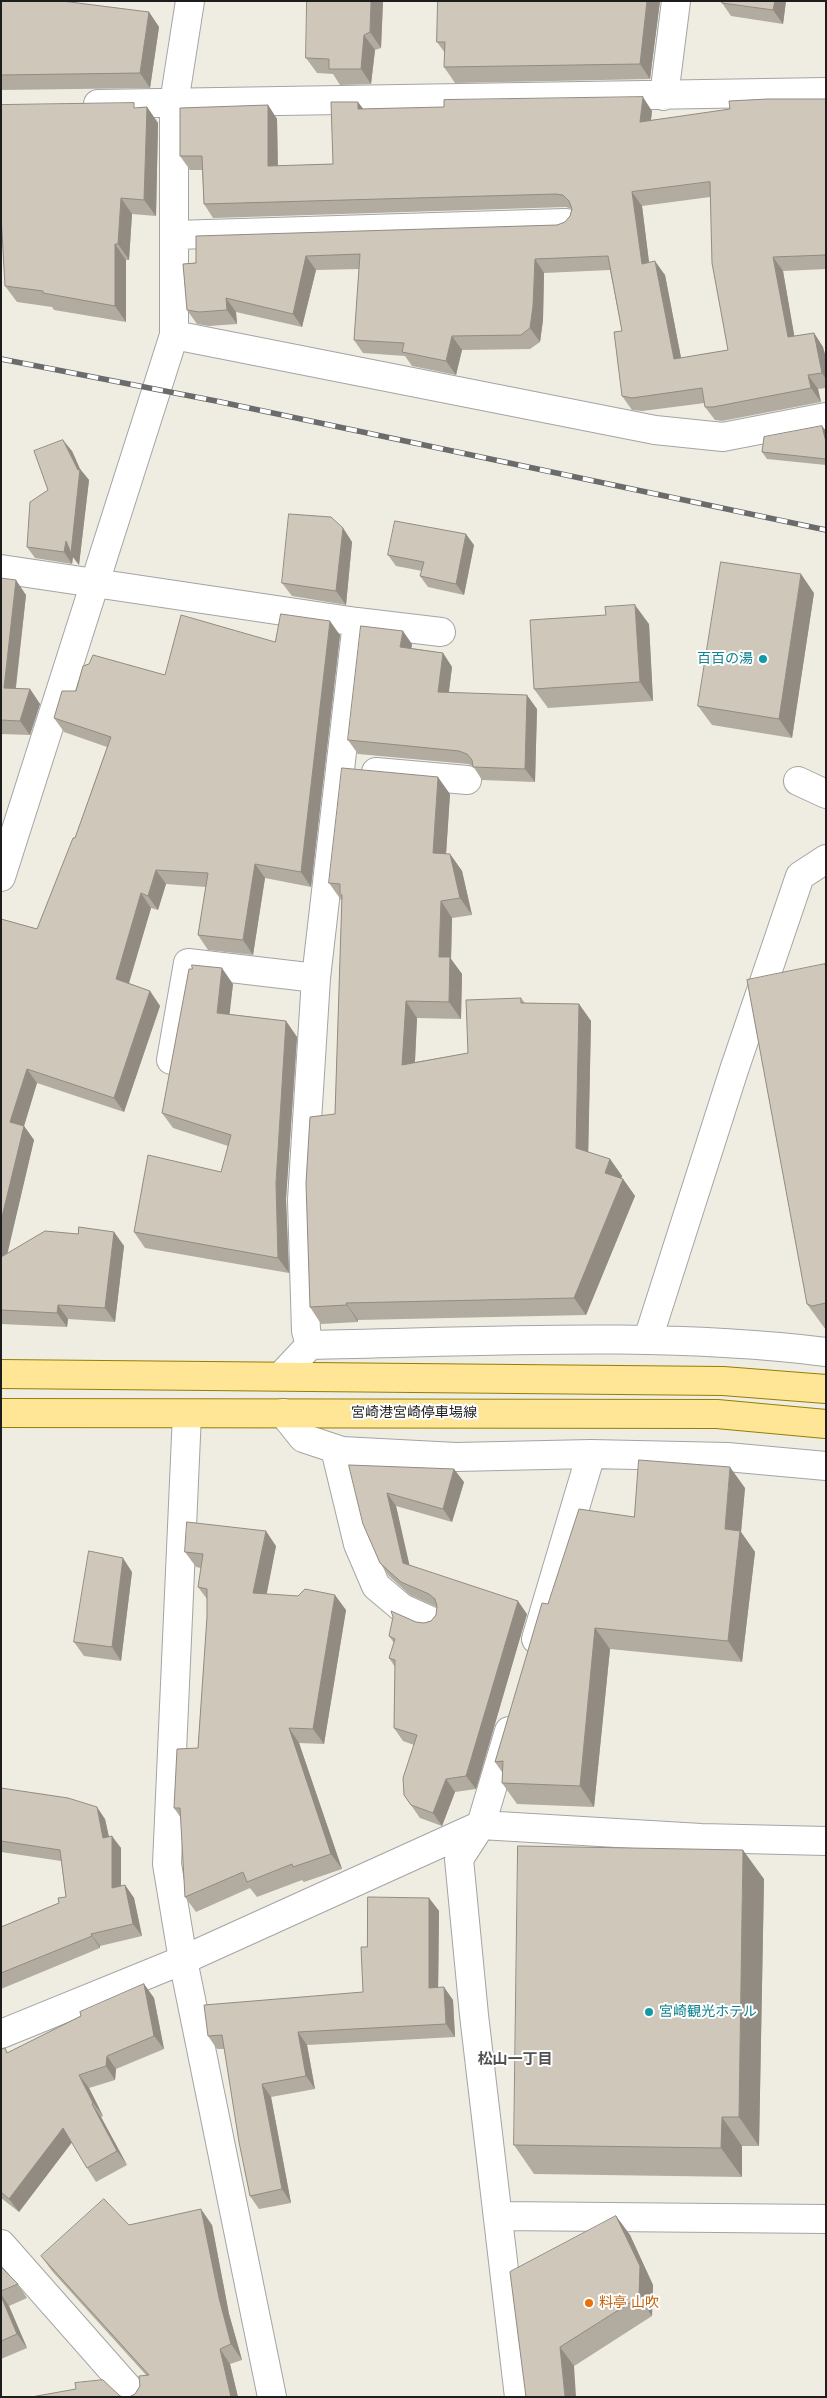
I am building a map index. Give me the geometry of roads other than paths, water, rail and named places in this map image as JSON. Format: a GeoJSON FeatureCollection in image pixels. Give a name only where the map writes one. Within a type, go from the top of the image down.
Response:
{"type":"FeatureCollection","features":[{"type":"Feature","properties":{"kind":"main road"},"geometry":{"type":"LineString","coordinates":[[1,1374],[723,1381],[826,1389]]}},
{"type":"Feature","properties":{"kind":"main road","name":"宮崎港宮崎停車場線"},"geometry":{"type":"LineString","coordinates":[[1,1414],[716,1414],[826,1424]]}},
{"type":"Feature","properties":{"kind":"street"},"geometry":{"type":"LineString","coordinates":[[1,877],[97,582],[174,335],[174,103],[190,1]]}},
{"type":"Feature","properties":{"kind":"street"},"geometry":{"type":"LineString","coordinates":[[664,96],[676,1]]}},
{"type":"Feature","properties":{"kind":"street"},"geometry":{"type":"LineString","coordinates":[[78,105],[826,92]]}},
{"type":"Feature","properties":{"kind":"street"},"geometry":{"type":"LineString","coordinates":[[175,234],[566,223]]}},
{"type":"Feature","properties":{"kind":"street"},"geometry":{"type":"LineString","coordinates":[[174,335],[655,430],[723,438],[826,418]]}},
{"type":"Feature","properties":{"kind":"street"},"geometry":{"type":"LineString","coordinates":[[1,569],[357,622],[441,632]]}},
{"type":"Feature","properties":{"kind":"street"},"geometry":{"type":"LineString","coordinates":[[310,1345],[306,1331],[302,1200],[316,978],[357,622]]}},
{"type":"Feature","properties":{"kind":"street"},"geometry":{"type":"LineString","coordinates":[[340,768],[467,780]]}},
{"type":"Feature","properties":{"kind":"street"},"geometry":{"type":"LineString","coordinates":[[798,781],[826,794]]}},
{"type":"Feature","properties":{"kind":"street"},"geometry":{"type":"LineString","coordinates":[[648,1339],[734,1070],[800,876],[826,859]]}},
{"type":"Feature","properties":{"kind":"street"},"geometry":{"type":"LineString","coordinates":[[171,1060],[188,963],[316,978]]}},
{"type":"Feature","properties":{"kind":"street"},"geometry":{"type":"LineString","coordinates":[[281,1376],[310,1345],[648,1339],[765,1345],[826,1352]]}},
{"type":"Feature","properties":{"kind":"street"},"geometry":{"type":"LineString","coordinates":[[283,1413],[303,1438],[342,1451],[456,1456],[591,1454],[727,1457],[826,1466]]}},
{"type":"Feature","properties":{"kind":"street"},"geometry":{"type":"LineString","coordinates":[[186,1414],[167,1864],[183,1960],[272,2397]]}},
{"type":"Feature","properties":{"kind":"street"},"geometry":{"type":"LineString","coordinates":[[335,1448],[358,1544],[376,1586],[402,1608],[431,1621]]}},
{"type":"Feature","properties":{"kind":"street"},"geometry":{"type":"LineString","coordinates":[[529,1663],[591,1454]]}},
{"type":"Feature","properties":{"kind":"street"},"geometry":{"type":"LineString","coordinates":[[515,1711],[481,1825],[459,1859],[474,2014],[519,2397]]}},
{"type":"Feature","properties":{"kind":"street"},"geometry":{"type":"LineString","coordinates":[[1,2034],[183,1960],[481,1825],[701,1838],[826,1841]]}},
{"type":"Feature","properties":{"kind":"street"},"geometry":{"type":"LineString","coordinates":[[499,2216],[826,2219]]}},
{"type":"Feature","properties":{"kind":"street"},"geometry":{"type":"LineString","coordinates":[[1,2244],[136,2397]]}},
{"type":"Feature","properties":{"kind":"railway"},"geometry":{"type":"LineString","coordinates":[[1,359],[216,401],[826,530]]}},
{"type":"Feature","properties":{"kind":"place","name":"百百の湯"},"geometry":{"type":"Point","coordinates":[763,659]}},
{"type":"Feature","properties":{"kind":"place","name":"宮崎観光ホテル"},"geometry":{"type":"Point","coordinates":[649,2012]}},
{"type":"Feature","properties":{"kind":"place","name":"料亭 山吹"},"geometry":{"type":"Point","coordinates":[589,2303]}},
{"type":"Feature","properties":{"kind":"district","name":"松山一丁目"},"geometry":{"type":"Point","coordinates":[515,2060]}}]}
